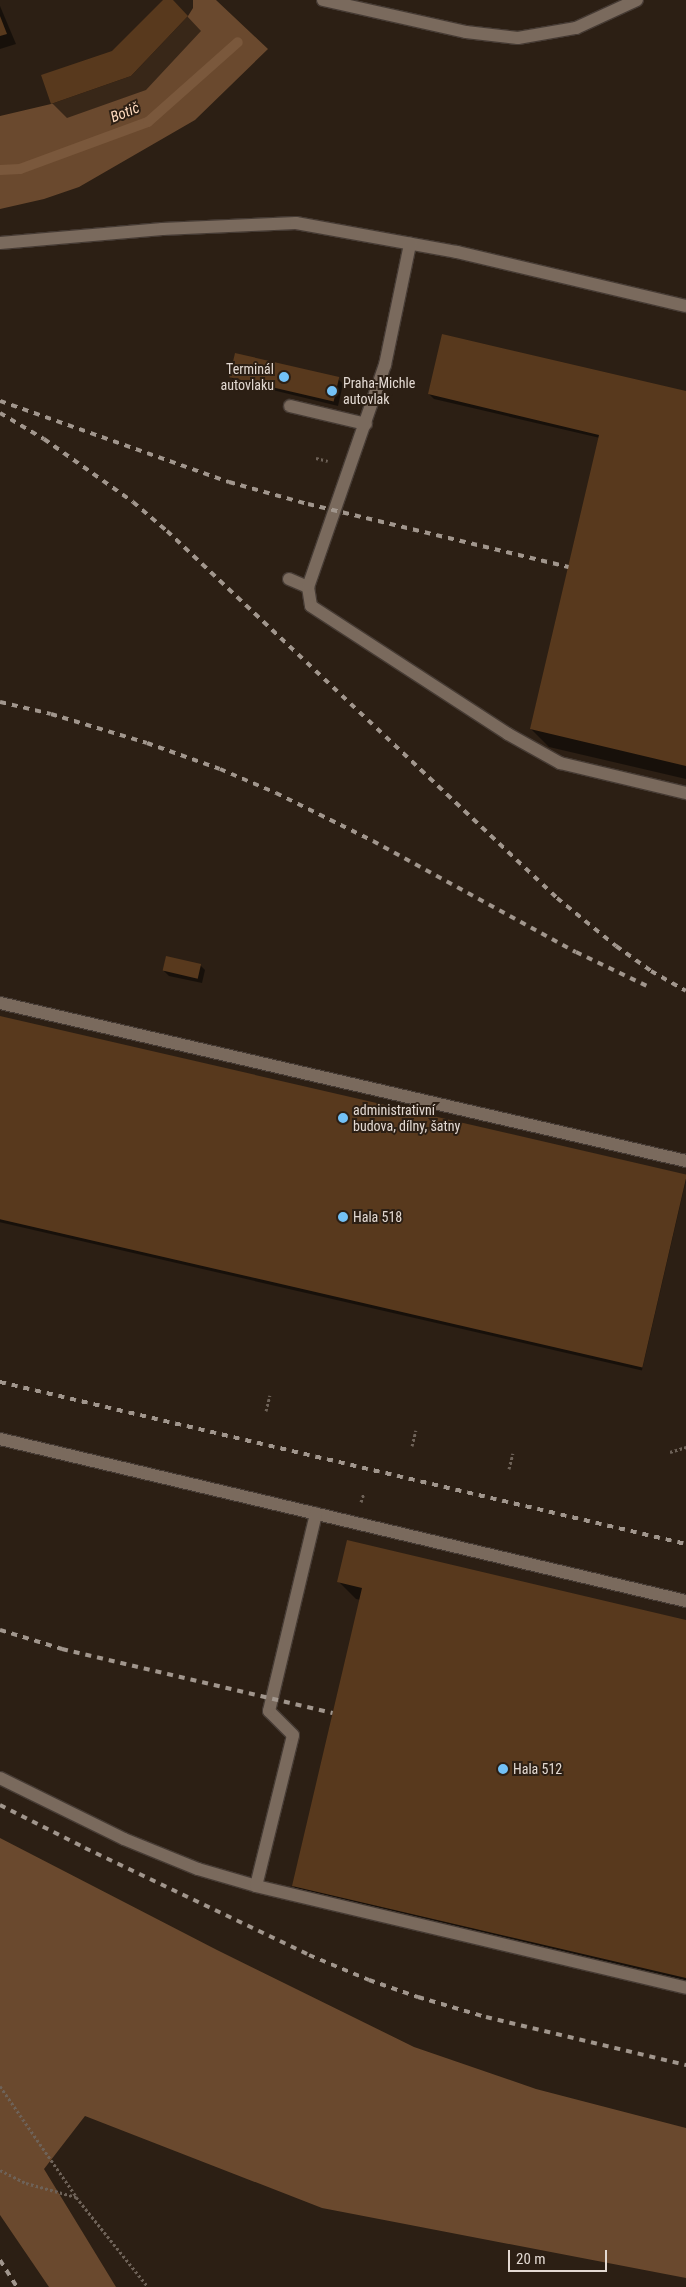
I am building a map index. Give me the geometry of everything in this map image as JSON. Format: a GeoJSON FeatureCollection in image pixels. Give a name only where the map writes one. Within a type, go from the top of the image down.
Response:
{"type":"FeatureCollection","features":[{"type":"Feature","properties":{"kind":"lane"},"geometry":{"type":"LineString","coordinates":[[323,0],[466,32],[518,38],[576,28],[637,0]]}},
{"type":"Feature","properties":{"kind":"lane"},"geometry":{"type":"LineString","coordinates":[[0,243],[162,229],[296,223],[457,252],[686,306]]}},
{"type":"Feature","properties":{"kind":"lane"},"geometry":{"type":"LineString","coordinates":[[410,244],[385,365],[308,587],[311,606],[508,734],[560,763],[686,793]]}},
{"type":"Feature","properties":{"kind":"lane"},"geometry":{"type":"LineString","coordinates":[[290,406],[366,424]]}},
{"type":"Feature","properties":{"kind":"lane"},"geometry":{"type":"LineString","coordinates":[[289,579],[308,587]]}},
{"type":"Feature","properties":{"kind":"lane"},"geometry":{"type":"LineString","coordinates":[[0,1003],[686,1161]]}},
{"type":"Feature","properties":{"kind":"lane"},"geometry":{"type":"LineString","coordinates":[[0,1439],[686,1601]]}},
{"type":"Feature","properties":{"kind":"lane"},"geometry":{"type":"LineString","coordinates":[[256,1886],[293,1735],[269,1711],[316,1514]]}},
{"type":"Feature","properties":{"kind":"lane"},"geometry":{"type":"LineString","coordinates":[[0,1778],[124,1839],[198,1869],[256,1886],[686,1988]]}},
{"type":"Feature","properties":{"kind":"path"},"geometry":{"type":"LineString","coordinates":[[266,1411],[270,1395]]}},
{"type":"Feature","properties":{"kind":"path"},"geometry":{"type":"LineString","coordinates":[[412,1446],[416,1430]]}},
{"type":"Feature","properties":{"kind":"path"},"geometry":{"type":"LineString","coordinates":[[670,1452],[686,1447]]}},
{"type":"Feature","properties":{"kind":"path"},"geometry":{"type":"LineString","coordinates":[[509,1469],[514,1453]]}},
{"type":"Feature","properties":{"kind":"path"},"geometry":{"type":"LineString","coordinates":[[0,2086],[76,2197],[148,2287]]}},
{"type":"Feature","properties":{"kind":"path"},"geometry":{"type":"LineString","coordinates":[[0,2170],[26,2184],[76,2197]]}},
{"type":"Feature","properties":{"kind":"shaded area"},"geometry":{"type":"Polygon","coordinates":[[[193,0],[216,0],[268,49],[195,120],[79,187],[44,199],[0,209],[0,116],[51,104],[131,76],[188,16],[193,8],[193,0]]]}},
{"type":"Feature","properties":{"kind":"shaded area"},"geometry":{"type":"Polygon","coordinates":[[[0,1838],[217,1950],[414,2047],[536,2089],[686,2128],[686,2278],[322,2208],[85,2116],[44,2169],[116,2287],[49,2287],[0,2215],[0,1838]]]}},
{"type":"Feature","properties":{"kind":"building"},"geometry":{"type":"Polygon","coordinates":[[[163,0],[173,0],[188,16],[131,76],[51,104],[41,75],[112,51],[163,0]]]}},
{"type":"Feature","properties":{"kind":"building"},"geometry":{"type":"Polygon","coordinates":[[[0,16],[7,34],[0,36],[0,16]]]}},
{"type":"Feature","properties":{"kind":"building"},"geometry":{"type":"Polygon","coordinates":[[[442,334],[686,391],[686,766],[530,729],[599,435],[428,394],[442,334]]]}},
{"type":"Feature","properties":{"kind":"building","name":"Terminál autovlaku"},"geometry":{"type":"Polygon","coordinates":[[[235,353],[339,377],[334,401],[229,377],[235,353]]]}},
{"type":"Feature","properties":{"kind":"building"},"geometry":{"type":"Polygon","coordinates":[[[166,956],[201,964],[198,979],[163,971],[166,956]]]}},
{"type":"Feature","properties":{"kind":"building","name":"Hala 518"},"geometry":{"type":"Polygon","coordinates":[[[0,1016],[686,1174],[642,1368],[0,1219],[0,1016]]]}},
{"type":"Feature","properties":{"kind":"building","name":"Hala 512"},"geometry":{"type":"Polygon","coordinates":[[[347,1540],[686,1620],[686,1978],[292,1886],[362,1588],[337,1582],[347,1540]]]}},
{"type":"Feature","properties":{"kind":"waterway","name":"Botič"},"geometry":{"type":"LineString","coordinates":[[0,170],[20,169],[148,122],[238,42]]}},
{"type":"Feature","properties":{"kind":"railway"},"geometry":{"type":"LineString","coordinates":[[0,401],[229,482],[308,504],[568,567]]}},
{"type":"Feature","properties":{"kind":"railway"},"geometry":{"type":"LineString","coordinates":[[0,413],[44,439],[133,502],[167,531],[557,898],[616,946],[651,971],[686,991]]}},
{"type":"Feature","properties":{"kind":"railway"},"geometry":{"type":"LineString","coordinates":[[0,702],[51,714],[147,743],[220,769],[276,793],[373,841],[576,952],[647,986]]}},
{"type":"Feature","properties":{"kind":"railway"},"geometry":{"type":"LineString","coordinates":[[0,1382],[686,1544]]}},
{"type":"Feature","properties":{"kind":"railway"},"geometry":{"type":"LineString","coordinates":[[0,1630],[62,1649],[333,1713]]}},
{"type":"Feature","properties":{"kind":"railway"},"geometry":{"type":"LineString","coordinates":[[0,1805],[85,1848],[309,1955],[369,1980],[486,2017],[686,2065]]}},
{"type":"Feature","properties":{"kind":"railway"},"geometry":{"type":"LineString","coordinates":[[0,2260],[17,2287]]}},
{"type":"Feature","properties":{"kind":"place","name":"Terminál autovlaku"},"geometry":{"type":"Point","coordinates":[284,377]}},
{"type":"Feature","properties":{"kind":"place","name":"Praha-Michle autovlak"},"geometry":{"type":"Point","coordinates":[332,391]}},
{"type":"Feature","properties":{"kind":"place","name":"administrativní budova, dílny, šatny"},"geometry":{"type":"Point","coordinates":[343,1118]}},
{"type":"Feature","properties":{"kind":"place","name":"Hala 518"},"geometry":{"type":"Point","coordinates":[343,1217]}},
{"type":"Feature","properties":{"kind":"place","name":"Hala 512"},"geometry":{"type":"Point","coordinates":[503,1769]}}]}
